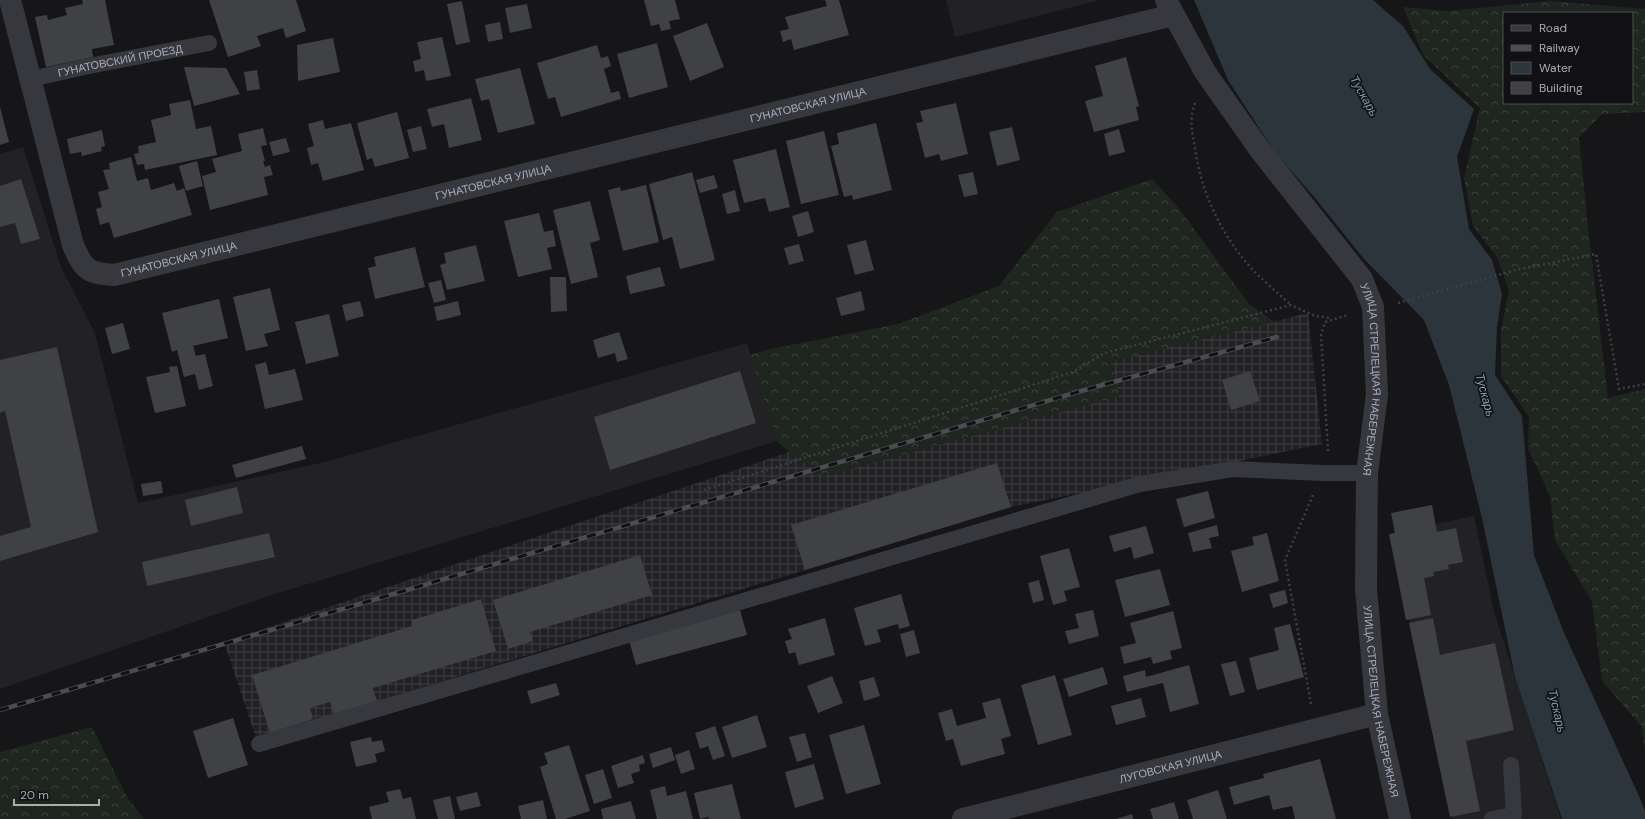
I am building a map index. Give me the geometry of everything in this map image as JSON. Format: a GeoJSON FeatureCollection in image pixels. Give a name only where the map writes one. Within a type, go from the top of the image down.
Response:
{"type":"FeatureCollection","features":[{"type":"Feature","properties":{"kind":"street","name":"ГУНАТОВСКАЯ УЛИЦА"},"geometry":{"type":"LineString","coordinates":[[10,0],[73,245],[81,264],[96,274],[114,275],[1169,8]]}},
{"type":"Feature","properties":{"kind":"street","name":"УЛИЦА СТРЕЛЕЦКАЯ НАБЕРЕЖНАЯ"},"geometry":{"type":"LineString","coordinates":[[1169,8],[1205,72],[1260,150],[1362,279],[1373,307],[1377,394],[1367,473],[1366,589],[1377,714],[1400,819]]}},
{"type":"Feature","properties":{"kind":"street","name":"ЛУГОВСКАЯ УЛИЦА"},"geometry":{"type":"LineString","coordinates":[[963,819],[1377,714]]}},
{"type":"Feature","properties":{"kind":"lane","name":"ГУНАТОВСКИЙ ПРОЕЗД"},"geometry":{"type":"LineString","coordinates":[[31,79],[89,66],[209,43]]}},
{"type":"Feature","properties":{"kind":"lane"},"geometry":{"type":"LineString","coordinates":[[258,744],[1140,484],[1233,469],[1323,473],[1367,473]]}},
{"type":"Feature","properties":{"kind":"lane"},"geometry":{"type":"LineString","coordinates":[[1492,819],[1514,815],[1510,765]]}},
{"type":"Feature","properties":{"kind":"path"},"geometry":{"type":"LineString","coordinates":[[1205,72],[1190,116],[1197,165],[1209,203],[1231,242],[1252,268],[1291,305],[1315,316],[1331,318],[1354,313]]}},
{"type":"Feature","properties":{"kind":"path"},"geometry":{"type":"LineString","coordinates":[[1393,304],[1516,270],[1596,254],[1619,389],[1645,384]]}},
{"type":"Feature","properties":{"kind":"path"},"geometry":{"type":"LineString","coordinates":[[704,490],[875,437],[1073,372],[1105,353],[1291,305]]}},
{"type":"Feature","properties":{"kind":"path"},"geometry":{"type":"LineString","coordinates":[[1315,730],[1285,560],[1323,473],[1328,454],[1328,426],[1324,413],[1321,335],[1325,322],[1331,318]]}},
{"type":"Feature","properties":{"kind":"shaded area"},"geometry":{"type":"Polygon","coordinates":[[[946,0],[1100,0],[955,37],[946,0]]]}},
{"type":"Feature","properties":{"kind":"shaded area"},"geometry":{"type":"Polygon","coordinates":[[[23,147],[61,267],[95,333],[138,503],[325,462],[747,343],[777,441],[275,594],[0,689],[0,154],[23,147]]]}},
{"type":"Feature","properties":{"kind":"shaded area"},"geometry":{"type":"Polygon","coordinates":[[[1308,313],[1322,444],[1011,507],[256,738],[224,642],[789,452],[824,476],[1119,396],[1110,362],[1308,313]]]}},
{"type":"Feature","properties":{"kind":"shaded area"},"geometry":{"type":"Polygon","coordinates":[[[1474,516],[1494,612],[1561,819],[1453,819],[1413,638],[1394,533],[1474,516]]]}},
{"type":"Feature","properties":{"kind":"green space"},"geometry":{"type":"Polygon","coordinates":[[[1551,1],[1645,9],[1645,112],[1602,114],[1579,137],[1608,398],[1645,389],[1645,751],[1642,727],[1602,681],[1592,602],[1555,540],[1550,496],[1528,449],[1529,417],[1501,376],[1501,328],[1509,291],[1497,257],[1473,226],[1464,178],[1480,108],[1423,55],[1403,7],[1446,11],[1551,1]]]}},
{"type":"Feature","properties":{"kind":"green space"},"geometry":{"type":"Polygon","coordinates":[[[1152,179],[1177,206],[1249,304],[1274,322],[1110,362],[1119,396],[824,476],[789,452],[777,441],[750,355],[771,349],[898,324],[999,286],[1057,212],[1152,179]]]}},
{"type":"Feature","properties":{"kind":"green space"},"geometry":{"type":"Polygon","coordinates":[[[92,727],[127,797],[144,819],[0,819],[0,752],[92,727]]]}},
{"type":"Feature","properties":{"kind":"water","name":"Тускарь"},"geometry":{"type":"Polygon","coordinates":[[[1194,0],[1373,0],[1403,26],[1430,69],[1474,109],[1457,157],[1469,229],[1492,260],[1502,294],[1497,327],[1495,375],[1522,416],[1534,555],[1564,633],[1639,796],[1645,811],[1645,819],[1562,819],[1515,677],[1482,518],[1449,385],[1424,320],[1364,259],[1315,198],[1274,151],[1228,80],[1194,0]]]}},
{"type":"Feature","properties":{"kind":"building"},"geometry":{"type":"Polygon","coordinates":[[[82,0],[105,0],[114,45],[92,49],[93,57],[46,67],[35,17],[47,15],[48,20],[67,15],[65,8],[83,4],[82,0]]]}},
{"type":"Feature","properties":{"kind":"building"},"geometry":{"type":"Polygon","coordinates":[[[209,0],[296,0],[306,31],[286,38],[283,28],[257,36],[261,46],[228,57],[209,0]]]}},
{"type":"Feature","properties":{"kind":"building"},"geometry":{"type":"Polygon","coordinates":[[[644,0],[675,0],[680,19],[669,21],[671,29],[661,31],[659,24],[651,26],[644,0]]]}},
{"type":"Feature","properties":{"kind":"building"},"geometry":{"type":"Polygon","coordinates":[[[825,0],[839,0],[849,35],[794,50],[791,39],[783,42],[780,31],[789,29],[785,17],[827,6],[825,0]]]}},
{"type":"Feature","properties":{"kind":"building"},"geometry":{"type":"Polygon","coordinates":[[[462,1],[470,42],[456,45],[447,4],[462,1]]]}},
{"type":"Feature","properties":{"kind":"building"},"geometry":{"type":"Polygon","coordinates":[[[527,4],[532,28],[510,33],[505,8],[527,4]]]}},
{"type":"Feature","properties":{"kind":"building"},"geometry":{"type":"Polygon","coordinates":[[[500,22],[503,39],[488,42],[485,25],[500,22]]]}},
{"type":"Feature","properties":{"kind":"building"},"geometry":{"type":"Polygon","coordinates":[[[707,23],[724,67],[690,81],[673,36],[707,23]]]}},
{"type":"Feature","properties":{"kind":"building"},"geometry":{"type":"Polygon","coordinates":[[[442,37],[451,76],[426,81],[424,70],[415,72],[413,61],[421,59],[417,42],[442,37]]]}},
{"type":"Feature","properties":{"kind":"building"},"geometry":{"type":"Polygon","coordinates":[[[333,38],[340,72],[298,81],[297,45],[333,38]]]}},
{"type":"Feature","properties":{"kind":"building"},"geometry":{"type":"Polygon","coordinates":[[[657,43],[668,87],[629,98],[617,54],[657,43]]]}},
{"type":"Feature","properties":{"kind":"building"},"geometry":{"type":"Polygon","coordinates":[[[597,45],[601,58],[608,56],[611,66],[604,69],[611,93],[619,91],[621,99],[561,117],[555,97],[548,99],[537,63],[597,45]]]}},
{"type":"Feature","properties":{"kind":"building"},"geometry":{"type":"Polygon","coordinates":[[[1126,57],[1139,106],[1136,107],[1139,120],[1094,132],[1085,101],[1103,96],[1095,66],[1126,57]]]}},
{"type":"Feature","properties":{"kind":"building"},"geometry":{"type":"Polygon","coordinates":[[[184,67],[226,68],[240,94],[194,106],[184,67]]]}},
{"type":"Feature","properties":{"kind":"building"},"geometry":{"type":"Polygon","coordinates":[[[520,68],[535,124],[498,133],[489,99],[481,101],[475,79],[520,68]]]}},
{"type":"Feature","properties":{"kind":"building"},"geometry":{"type":"Polygon","coordinates":[[[257,70],[260,89],[247,91],[244,72],[257,70]]]}},
{"type":"Feature","properties":{"kind":"building"},"geometry":{"type":"Polygon","coordinates":[[[471,98],[482,140],[449,148],[444,124],[432,127],[427,109],[471,98]]]}},
{"type":"Feature","properties":{"kind":"building"},"geometry":{"type":"Polygon","coordinates":[[[190,100],[196,129],[211,126],[217,155],[145,170],[144,164],[137,165],[134,154],[139,153],[138,146],[156,142],[151,120],[171,115],[169,104],[190,100]]]}},
{"type":"Feature","properties":{"kind":"building"},"geometry":{"type":"Polygon","coordinates":[[[956,103],[968,154],[941,161],[939,154],[925,158],[916,123],[923,122],[920,111],[956,103]]]}},
{"type":"Feature","properties":{"kind":"building"},"geometry":{"type":"Polygon","coordinates":[[[0,107],[9,142],[0,145],[0,107]]]}},
{"type":"Feature","properties":{"kind":"building"},"geometry":{"type":"Polygon","coordinates":[[[397,112],[409,158],[375,167],[372,158],[367,160],[357,123],[397,112]]]}},
{"type":"Feature","properties":{"kind":"building"},"geometry":{"type":"Polygon","coordinates":[[[323,120],[325,129],[351,123],[364,170],[323,181],[318,163],[311,165],[307,148],[314,146],[308,124],[323,120]]]}},
{"type":"Feature","properties":{"kind":"building"},"geometry":{"type":"Polygon","coordinates":[[[876,123],[892,190],[853,200],[852,195],[844,197],[831,146],[839,144],[837,133],[876,123]]]}},
{"type":"Feature","properties":{"kind":"building"},"geometry":{"type":"Polygon","coordinates":[[[421,126],[427,149],[413,152],[407,130],[421,126]]]}},
{"type":"Feature","properties":{"kind":"building"},"geometry":{"type":"Polygon","coordinates":[[[1012,127],[1020,160],[997,166],[989,132],[1012,127]]]}},
{"type":"Feature","properties":{"kind":"building"},"geometry":{"type":"Polygon","coordinates":[[[263,128],[267,145],[261,146],[265,161],[263,161],[265,167],[270,165],[273,175],[264,177],[268,195],[210,210],[202,176],[216,172],[212,159],[242,151],[238,134],[263,128]]]}},
{"type":"Feature","properties":{"kind":"building"},"geometry":{"type":"Polygon","coordinates":[[[1119,129],[1125,152],[1109,156],[1104,134],[1119,129]]]}},
{"type":"Feature","properties":{"kind":"building"},"geometry":{"type":"Polygon","coordinates":[[[102,130],[105,146],[101,147],[102,151],[82,156],[81,152],[70,154],[67,139],[102,130]]]}},
{"type":"Feature","properties":{"kind":"building"},"geometry":{"type":"Polygon","coordinates":[[[824,131],[839,195],[801,204],[786,141],[824,131]]]}},
{"type":"Feature","properties":{"kind":"building"},"geometry":{"type":"Polygon","coordinates":[[[286,138],[290,152],[273,156],[269,142],[286,138]]]}},
{"type":"Feature","properties":{"kind":"building"},"geometry":{"type":"Polygon","coordinates":[[[776,149],[790,207],[769,212],[765,198],[744,203],[733,160],[776,149]]]}},
{"type":"Feature","properties":{"kind":"building"},"geometry":{"type":"Polygon","coordinates":[[[131,157],[137,181],[148,178],[151,190],[174,183],[177,191],[184,188],[192,215],[114,238],[109,222],[100,225],[96,209],[102,207],[98,192],[109,189],[103,170],[110,169],[109,163],[131,157]]]}},
{"type":"Feature","properties":{"kind":"building"},"geometry":{"type":"Polygon","coordinates":[[[197,161],[203,186],[186,191],[179,166],[197,161]]]}},
{"type":"Feature","properties":{"kind":"building"},"geometry":{"type":"Polygon","coordinates":[[[692,172],[715,260],[680,269],[672,237],[663,240],[649,184],[692,172]]]}},
{"type":"Feature","properties":{"kind":"building"},"geometry":{"type":"Polygon","coordinates":[[[973,172],[978,194],[964,197],[958,175],[973,172]]]}},
{"type":"Feature","properties":{"kind":"building"},"geometry":{"type":"Polygon","coordinates":[[[714,175],[718,188],[700,193],[696,180],[714,175]]]}},
{"type":"Feature","properties":{"kind":"building"},"geometry":{"type":"Polygon","coordinates":[[[21,179],[40,239],[21,244],[15,223],[0,227],[0,186],[21,179]]]}},
{"type":"Feature","properties":{"kind":"building"},"geometry":{"type":"Polygon","coordinates":[[[646,185],[659,242],[623,251],[608,190],[620,187],[621,191],[646,185]]]}},
{"type":"Feature","properties":{"kind":"building"},"geometry":{"type":"Polygon","coordinates":[[[735,190],[740,211],[727,214],[722,194],[735,190]]]}},
{"type":"Feature","properties":{"kind":"building"},"geometry":{"type":"Polygon","coordinates":[[[590,201],[600,240],[590,243],[598,277],[571,284],[553,210],[590,201]]]}},
{"type":"Feature","properties":{"kind":"building"},"geometry":{"type":"Polygon","coordinates":[[[808,211],[814,232],[798,237],[792,216],[808,211]]]}},
{"type":"Feature","properties":{"kind":"building"},"geometry":{"type":"Polygon","coordinates":[[[539,213],[544,232],[553,230],[556,246],[547,248],[552,269],[518,277],[504,221],[539,213]]]}},
{"type":"Feature","properties":{"kind":"building"},"geometry":{"type":"Polygon","coordinates":[[[866,240],[874,270],[855,275],[847,245],[866,240]]]}},
{"type":"Feature","properties":{"kind":"building"},"geometry":{"type":"Polygon","coordinates":[[[799,244],[804,261],[789,265],[784,248],[799,244]]]}},
{"type":"Feature","properties":{"kind":"building"},"geometry":{"type":"Polygon","coordinates":[[[476,245],[485,281],[447,290],[440,265],[446,263],[444,253],[476,245]]]}},
{"type":"Feature","properties":{"kind":"building"},"geometry":{"type":"Polygon","coordinates":[[[415,247],[425,287],[375,299],[368,268],[376,266],[374,257],[415,247]]]}},
{"type":"Feature","properties":{"kind":"building"},"geometry":{"type":"Polygon","coordinates":[[[660,267],[665,286],[630,294],[626,276],[660,267]]]}},
{"type":"Feature","properties":{"kind":"building"},"geometry":{"type":"Polygon","coordinates":[[[550,277],[566,277],[567,311],[551,312],[550,277]]]}},
{"type":"Feature","properties":{"kind":"building"},"geometry":{"type":"Polygon","coordinates":[[[441,280],[446,300],[434,303],[428,283],[441,280]]]}},
{"type":"Feature","properties":{"kind":"building"},"geometry":{"type":"Polygon","coordinates":[[[270,288],[280,330],[264,334],[268,346],[246,351],[233,297],[270,288]]]}},
{"type":"Feature","properties":{"kind":"building"},"geometry":{"type":"Polygon","coordinates":[[[861,291],[865,310],[841,316],[836,298],[861,291]]]}},
{"type":"Feature","properties":{"kind":"building"},"geometry":{"type":"Polygon","coordinates":[[[219,299],[228,338],[193,346],[196,356],[205,354],[213,386],[199,390],[195,374],[184,377],[177,350],[172,352],[162,313],[219,299]]]}},
{"type":"Feature","properties":{"kind":"building"},"geometry":{"type":"Polygon","coordinates":[[[360,301],[364,316],[346,321],[342,305],[360,301]]]}},
{"type":"Feature","properties":{"kind":"building"},"geometry":{"type":"Polygon","coordinates":[[[458,301],[461,315],[437,321],[434,307],[458,301]]]}},
{"type":"Feature","properties":{"kind":"building"},"geometry":{"type":"Polygon","coordinates":[[[329,314],[339,356],[306,364],[295,322],[329,314]]]}},
{"type":"Feature","properties":{"kind":"building"},"geometry":{"type":"Polygon","coordinates":[[[123,323],[130,349],[112,354],[105,328],[123,323]]]}},
{"type":"Feature","properties":{"kind":"building"},"geometry":{"type":"Polygon","coordinates":[[[619,332],[628,359],[617,362],[615,353],[598,358],[593,340],[619,332]]]}},
{"type":"Feature","properties":{"kind":"building"},"geometry":{"type":"Polygon","coordinates":[[[57,347],[98,532],[0,561],[0,536],[31,527],[5,411],[0,413],[0,360],[57,347]]]}},
{"type":"Feature","properties":{"kind":"building"},"geometry":{"type":"Polygon","coordinates":[[[266,362],[269,375],[295,369],[303,400],[265,409],[255,365],[266,362]]]}},
{"type":"Feature","properties":{"kind":"building"},"geometry":{"type":"Polygon","coordinates":[[[177,366],[186,406],[155,413],[146,377],[170,372],[169,367],[177,366]]]}},
{"type":"Feature","properties":{"kind":"building"},"geometry":{"type":"Polygon","coordinates":[[[740,371],[756,423],[610,470],[594,417],[740,371]]]}},
{"type":"Feature","properties":{"kind":"building"},"geometry":{"type":"Polygon","coordinates":[[[1250,371],[1260,401],[1231,410],[1222,380],[1250,371]]]}},
{"type":"Feature","properties":{"kind":"building"},"geometry":{"type":"Polygon","coordinates":[[[302,446],[306,459],[236,478],[232,465],[302,446]]]}},
{"type":"Feature","properties":{"kind":"building"},"geometry":{"type":"Polygon","coordinates":[[[997,463],[1011,507],[805,570],[791,525],[997,463]]]}},
{"type":"Feature","properties":{"kind":"building"},"geometry":{"type":"Polygon","coordinates":[[[161,481],[163,493],[143,496],[141,484],[161,481]]]}},
{"type":"Feature","properties":{"kind":"building"},"geometry":{"type":"Polygon","coordinates":[[[237,487],[243,513],[191,526],[185,500],[237,487]]]}},
{"type":"Feature","properties":{"kind":"building"},"geometry":{"type":"Polygon","coordinates":[[[1208,491],[1215,518],[1184,527],[1176,499],[1208,491]]]}},
{"type":"Feature","properties":{"kind":"building"},"geometry":{"type":"Polygon","coordinates":[[[1432,505],[1437,532],[1456,528],[1463,562],[1448,565],[1449,569],[1433,572],[1434,576],[1424,578],[1431,615],[1406,620],[1389,534],[1395,533],[1391,513],[1432,505]]]}},
{"type":"Feature","properties":{"kind":"building"},"geometry":{"type":"Polygon","coordinates":[[[1217,525],[1219,536],[1209,538],[1212,548],[1193,552],[1188,533],[1217,525]]]}},
{"type":"Feature","properties":{"kind":"building"},"geometry":{"type":"Polygon","coordinates":[[[1146,526],[1154,553],[1134,559],[1131,547],[1114,552],[1109,536],[1146,526]]]}},
{"type":"Feature","properties":{"kind":"building"},"geometry":{"type":"Polygon","coordinates":[[[269,533],[275,557],[147,586],[142,562],[269,533]]]}},
{"type":"Feature","properties":{"kind":"building"},"geometry":{"type":"Polygon","coordinates":[[[1267,533],[1279,581],[1242,592],[1231,551],[1254,545],[1252,537],[1267,533]]]}},
{"type":"Feature","properties":{"kind":"building"},"geometry":{"type":"Polygon","coordinates":[[[1069,548],[1080,587],[1064,591],[1067,601],[1053,605],[1040,556],[1069,548]]]}},
{"type":"Feature","properties":{"kind":"building"},"geometry":{"type":"Polygon","coordinates":[[[640,555],[652,595],[530,632],[533,641],[508,649],[493,600],[640,555]]]}},
{"type":"Feature","properties":{"kind":"building"},"geometry":{"type":"Polygon","coordinates":[[[1160,569],[1170,605],[1125,617],[1115,580],[1160,569]]]}},
{"type":"Feature","properties":{"kind":"building"},"geometry":{"type":"Polygon","coordinates":[[[1039,580],[1044,600],[1033,603],[1028,583],[1039,580]]]}},
{"type":"Feature","properties":{"kind":"building"},"geometry":{"type":"Polygon","coordinates":[[[1285,590],[1288,603],[1273,608],[1269,594],[1285,590]]]}},
{"type":"Feature","properties":{"kind":"building"},"geometry":{"type":"Polygon","coordinates":[[[901,594],[910,626],[899,629],[898,624],[877,630],[881,642],[865,646],[854,608],[901,594]]]}},
{"type":"Feature","properties":{"kind":"building"},"geometry":{"type":"Polygon","coordinates":[[[481,599],[496,651],[373,688],[377,701],[334,714],[330,702],[310,708],[313,719],[270,733],[252,675],[412,626],[412,620],[481,599]]]}},
{"type":"Feature","properties":{"kind":"building"},"geometry":{"type":"Polygon","coordinates":[[[740,610],[747,635],[636,665],[629,640],[740,610]]]}},
{"type":"Feature","properties":{"kind":"building"},"geometry":{"type":"Polygon","coordinates":[[[1093,610],[1099,636],[1069,644],[1065,631],[1079,628],[1075,614],[1093,610]]]}},
{"type":"Feature","properties":{"kind":"building"},"geometry":{"type":"Polygon","coordinates":[[[1173,611],[1182,648],[1170,651],[1172,659],[1153,664],[1151,657],[1124,664],[1120,647],[1136,643],[1130,623],[1173,611]]]}},
{"type":"Feature","properties":{"kind":"building"},"geometry":{"type":"Polygon","coordinates":[[[825,618],[835,655],[799,665],[795,652],[789,654],[785,641],[792,639],[788,629],[825,618]]]}},
{"type":"Feature","properties":{"kind":"building"},"geometry":{"type":"Polygon","coordinates":[[[1433,618],[1440,655],[1495,643],[1514,730],[1466,741],[1480,811],[1450,817],[1409,623],[1433,618]]]}},
{"type":"Feature","properties":{"kind":"building"},"geometry":{"type":"Polygon","coordinates":[[[1290,624],[1304,677],[1257,690],[1249,658],[1279,650],[1274,628],[1290,624]]]}},
{"type":"Feature","properties":{"kind":"building"},"geometry":{"type":"Polygon","coordinates":[[[914,630],[920,653],[906,657],[900,634],[914,630]]]}},
{"type":"Feature","properties":{"kind":"building"},"geometry":{"type":"Polygon","coordinates":[[[1236,661],[1245,692],[1230,696],[1221,664],[1236,661]]]}},
{"type":"Feature","properties":{"kind":"building"},"geometry":{"type":"Polygon","coordinates":[[[1189,665],[1199,704],[1170,712],[1163,683],[1127,692],[1123,676],[1145,670],[1146,677],[1189,665]]]}},
{"type":"Feature","properties":{"kind":"building"},"geometry":{"type":"Polygon","coordinates":[[[1103,667],[1108,684],[1069,697],[1063,679],[1103,667]]]}},
{"type":"Feature","properties":{"kind":"building"},"geometry":{"type":"Polygon","coordinates":[[[1055,675],[1072,735],[1038,745],[1021,685],[1055,675]]]}},
{"type":"Feature","properties":{"kind":"building"},"geometry":{"type":"Polygon","coordinates":[[[832,676],[843,703],[818,713],[807,686],[832,676]]]}},
{"type":"Feature","properties":{"kind":"building"},"geometry":{"type":"Polygon","coordinates":[[[874,677],[880,696],[864,701],[859,681],[874,677]]]}},
{"type":"Feature","properties":{"kind":"building"},"geometry":{"type":"Polygon","coordinates":[[[556,683],[560,695],[531,704],[527,691],[556,683]]]}},
{"type":"Feature","properties":{"kind":"building"},"geometry":{"type":"Polygon","coordinates":[[[1000,698],[1011,736],[1001,739],[1005,754],[961,766],[953,739],[946,741],[938,713],[952,709],[957,726],[986,718],[982,703],[1000,698]]]}},
{"type":"Feature","properties":{"kind":"building"},"geometry":{"type":"Polygon","coordinates":[[[1141,698],[1146,717],[1116,725],[1111,706],[1141,698]]]}},
{"type":"Feature","properties":{"kind":"building"},"geometry":{"type":"Polygon","coordinates":[[[757,715],[767,747],[732,758],[722,727],[757,715]]]}},
{"type":"Feature","properties":{"kind":"building"},"geometry":{"type":"Polygon","coordinates":[[[233,718],[248,765],[208,778],[193,731],[233,718]]]}},
{"type":"Feature","properties":{"kind":"building"},"geometry":{"type":"Polygon","coordinates":[[[864,725],[881,784],[846,794],[829,735],[864,725]]]}},
{"type":"Feature","properties":{"kind":"building"},"geometry":{"type":"Polygon","coordinates":[[[715,726],[725,756],[713,760],[708,746],[700,749],[695,733],[715,726]]]}},
{"type":"Feature","properties":{"kind":"building"},"geometry":{"type":"Polygon","coordinates":[[[805,733],[812,757],[797,762],[789,737],[805,733]]]}},
{"type":"Feature","properties":{"kind":"building"},"geometry":{"type":"Polygon","coordinates":[[[371,737],[372,742],[382,740],[385,751],[375,754],[377,762],[356,767],[350,742],[371,737]]]}},
{"type":"Feature","properties":{"kind":"building"},"geometry":{"type":"Polygon","coordinates":[[[569,745],[590,811],[565,819],[556,819],[540,767],[548,764],[544,753],[569,745]]]}},
{"type":"Feature","properties":{"kind":"building"},"geometry":{"type":"Polygon","coordinates":[[[671,747],[675,760],[653,768],[649,754],[671,747]]]}},
{"type":"Feature","properties":{"kind":"building"},"geometry":{"type":"Polygon","coordinates":[[[689,750],[695,769],[681,774],[675,755],[689,750]]]}},
{"type":"Feature","properties":{"kind":"building"},"geometry":{"type":"Polygon","coordinates":[[[643,755],[645,763],[639,765],[640,771],[631,774],[634,783],[618,788],[611,766],[643,755]]]}},
{"type":"Feature","properties":{"kind":"building"},"geometry":{"type":"Polygon","coordinates":[[[1320,759],[1336,819],[1295,819],[1292,806],[1273,810],[1269,795],[1234,805],[1229,787],[1264,778],[1263,774],[1320,759]]]}},
{"type":"Feature","properties":{"kind":"building"},"geometry":{"type":"Polygon","coordinates":[[[814,764],[824,799],[795,808],[785,772],[814,764]]]}},
{"type":"Feature","properties":{"kind":"building"},"geometry":{"type":"Polygon","coordinates":[[[603,769],[612,798],[594,804],[585,775],[603,769]]]}},
{"type":"Feature","properties":{"kind":"building"},"geometry":{"type":"Polygon","coordinates":[[[732,784],[741,819],[709,819],[708,817],[700,819],[694,793],[732,784]]]}},
{"type":"Feature","properties":{"kind":"building"},"geometry":{"type":"Polygon","coordinates":[[[665,786],[667,796],[686,791],[693,819],[657,819],[650,790],[665,786]]]}},
{"type":"Feature","properties":{"kind":"building"},"geometry":{"type":"Polygon","coordinates":[[[400,789],[403,799],[411,797],[416,819],[372,819],[369,807],[389,802],[386,792],[400,789]]]}},
{"type":"Feature","properties":{"kind":"building"},"geometry":{"type":"Polygon","coordinates":[[[1218,790],[1227,819],[1193,819],[1187,800],[1218,790]]]}},
{"type":"Feature","properties":{"kind":"building"},"geometry":{"type":"Polygon","coordinates":[[[477,792],[481,806],[460,811],[456,797],[477,792]]]}},
{"type":"Feature","properties":{"kind":"building"},"geometry":{"type":"Polygon","coordinates":[[[450,796],[455,819],[438,819],[433,800],[450,796]]]}},
{"type":"Feature","properties":{"kind":"building"},"geometry":{"type":"Polygon","coordinates":[[[543,800],[547,819],[521,819],[518,806],[543,800]]]}},
{"type":"Feature","properties":{"kind":"building"},"geometry":{"type":"Polygon","coordinates":[[[631,801],[636,819],[603,819],[601,809],[631,801]]]}},
{"type":"Feature","properties":{"kind":"building"},"geometry":{"type":"Polygon","coordinates":[[[1174,802],[1179,819],[1153,819],[1150,809],[1174,802]]]}},
{"type":"Feature","properties":{"kind":"building"},"geometry":{"type":"Polygon","coordinates":[[[1132,814],[1133,819],[1116,819],[1132,814]]]}},
{"type":"Feature","properties":{"kind":"railway"},"geometry":{"type":"LineString","coordinates":[[0,710],[1088,389],[1277,337]]}}]}
